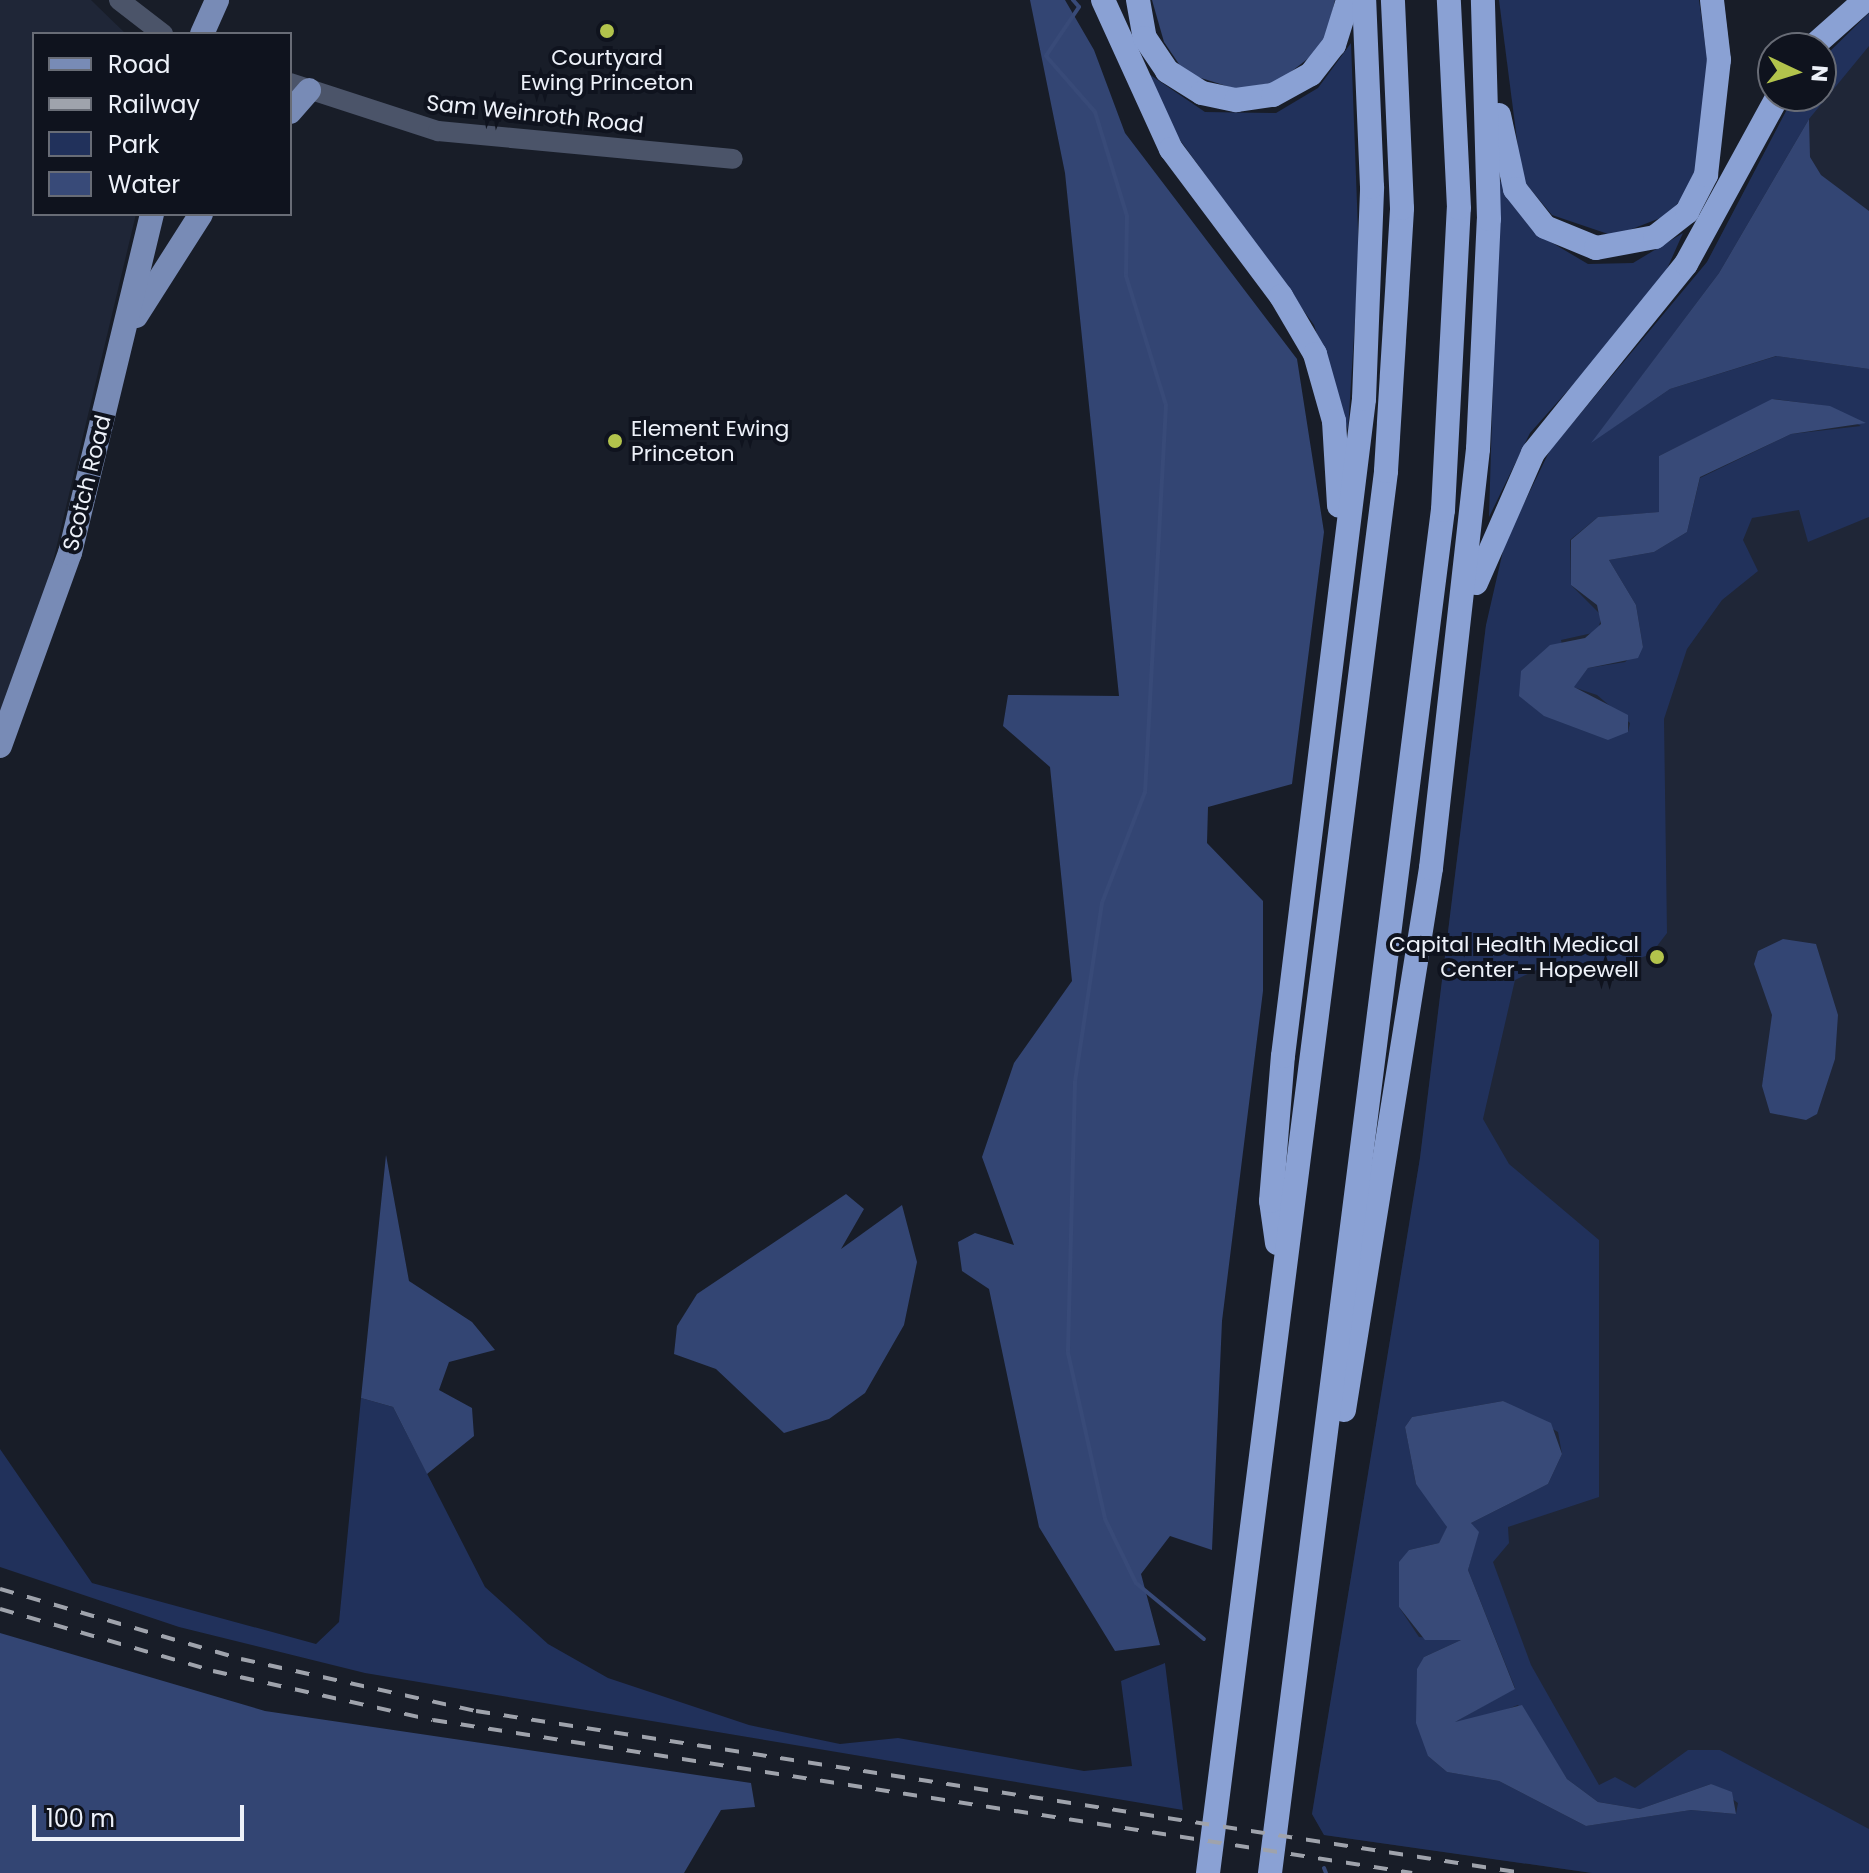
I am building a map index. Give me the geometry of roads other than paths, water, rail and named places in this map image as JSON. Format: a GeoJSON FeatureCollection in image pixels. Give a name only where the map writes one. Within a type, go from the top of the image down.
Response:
{"type":"FeatureCollection","features":[{"type":"Feature","properties":{"kind":"highway"},"geometry":{"type":"LineString","coordinates":[[1103,0],[1164,136],[1291,311],[1326,387],[1339,502],[1323,729]]}},
{"type":"Feature","properties":{"kind":"highway"},"geometry":{"type":"LineString","coordinates":[[1138,0],[1145,38],[1167,71],[1202,93],[1244,100],[1279,93],[1316,69],[1340,32],[1348,0]]}},
{"type":"Feature","properties":{"kind":"highway"},"geometry":{"type":"LineString","coordinates":[[1282,1272],[1271,1201],[1277,1117],[1364,399],[1372,187],[1364,0]]}},
{"type":"Feature","properties":{"kind":"highway"},"geometry":{"type":"LineString","coordinates":[[1208,1873],[1386,471],[1402,208],[1393,0]]}},
{"type":"Feature","properties":{"kind":"highway"},"geometry":{"type":"LineString","coordinates":[[1270,1873],[1445,495],[1459,208],[1449,0]]}},
{"type":"Feature","properties":{"kind":"highway"},"geometry":{"type":"LineString","coordinates":[[1288,1728],[1389,1158],[1457,663],[1488,283],[1483,0]]}},
{"type":"Feature","properties":{"kind":"highway"},"geometry":{"type":"LineString","coordinates":[[1483,0],[1517,195],[1560,238],[1609,249],[1666,231],[1704,181],[1719,60],[1712,0]]}},
{"type":"Feature","properties":{"kind":"highway"},"geometry":{"type":"LineString","coordinates":[[1829,32],[1865,0]]}},
{"type":"Feature","properties":{"kind":"highway"},"geometry":{"type":"LineString","coordinates":[[1457,663],[1483,559],[1521,474],[1569,402],[1686,264],[1769,112]]}},
{"type":"Feature","properties":{"kind":"main road"},"geometry":{"type":"LineString","coordinates":[[203,32],[217,0]]}},
{"type":"Feature","properties":{"kind":"main road"},"geometry":{"type":"LineString","coordinates":[[292,107],[300,86]]}},
{"type":"Feature","properties":{"kind":"main road","name":"Scotch Road"},"geometry":{"type":"LineString","coordinates":[[0,746],[52,612],[152,216]]}},
{"type":"Feature","properties":{"kind":"main road"},"geometry":{"type":"LineString","coordinates":[[116,367],[136,317],[200,216]]}},
{"type":"Feature","properties":{"kind":"street"},"geometry":{"type":"LineString","coordinates":[[119,0],[160,32]]}},
{"type":"Feature","properties":{"kind":"street","name":"Sam Weinroth Road"},"geometry":{"type":"LineString","coordinates":[[300,86],[452,134],[733,159]]}},
{"type":"Feature","properties":{"kind":"water"},"geometry":{"type":"Polygon","coordinates":[[[1772,399],[1830,406],[1866,423],[1791,434],[1700,477],[1687,532],[1654,552],[1609,560],[1636,605],[1643,647],[1638,658],[1588,668],[1574,687],[1628,715],[1628,732],[1608,740],[1544,716],[1519,696],[1521,671],[1550,645],[1585,638],[1601,624],[1597,605],[1571,585],[1571,540],[1598,517],[1659,512],[1659,456],[1772,399]]]}},
{"type":"Feature","properties":{"kind":"water"},"geometry":{"type":"Polygon","coordinates":[[[1503,1401],[1551,1423],[1562,1454],[1548,1484],[1471,1523],[1479,1532],[1468,1570],[1515,1689],[1455,1722],[1522,1705],[1567,1779],[1598,1802],[1640,1809],[1711,1784],[1732,1792],[1736,1814],[1691,1810],[1586,1826],[1499,1781],[1447,1772],[1428,1756],[1416,1723],[1417,1669],[1424,1657],[1461,1640],[1425,1640],[1399,1607],[1399,1562],[1409,1550],[1439,1543],[1447,1527],[1416,1484],[1405,1427],[1412,1417],[1503,1401]]]}},
{"type":"Feature","properties":{"kind":"waterway"},"geometry":{"type":"LineString","coordinates":[[1073,0],[1079,7],[1046,56],[1095,112],[1127,216],[1126,276],[1166,405],[1145,792],[1102,903],[1075,1082],[1068,1353],[1105,1519],[1136,1583],[1204,1639]]}},
{"type":"Feature","properties":{"kind":"waterway"},"geometry":{"type":"LineString","coordinates":[[1324,1868],[1326,1873]]}},
{"type":"Feature","properties":{"kind":"railway"},"geometry":{"type":"LineString","coordinates":[[0,1589],[241,1659],[476,1711],[1523,1873]]}},
{"type":"Feature","properties":{"kind":"railway"},"geometry":{"type":"LineString","coordinates":[[0,1609],[213,1671],[433,1720],[1412,1873]]}},
{"type":"Feature","properties":{"kind":"place","name":"Courtyard Ewing Princeton"},"geometry":{"type":"Point","coordinates":[607,31]}},
{"type":"Feature","properties":{"kind":"place","name":"Element Ewing Princeton"},"geometry":{"type":"Point","coordinates":[615,441]}},
{"type":"Feature","properties":{"kind":"place","name":"Capital Health Medical Center - Hopewell"},"geometry":{"type":"Point","coordinates":[1657,957]}}]}
